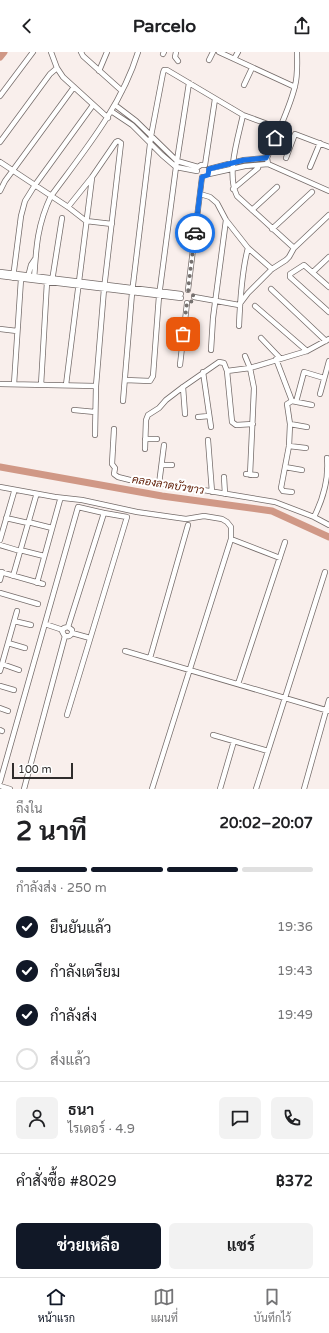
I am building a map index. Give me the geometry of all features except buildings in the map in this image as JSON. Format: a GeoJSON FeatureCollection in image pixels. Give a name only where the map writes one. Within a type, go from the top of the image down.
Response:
{"type":"FeatureCollection","features":[{"type":"Feature","properties":{"kind":"street"},"geometry":{"type":"LineString","coordinates":[[0,96],[33,52]]}},
{"type":"Feature","properties":{"kind":"street"},"geometry":{"type":"LineString","coordinates":[[51,52],[57,68],[63,77],[108,118]]}},
{"type":"Feature","properties":{"kind":"street"},"geometry":{"type":"LineString","coordinates":[[81,52],[99,72],[122,92]]}},
{"type":"Feature","properties":{"kind":"street"},"geometry":{"type":"LineString","coordinates":[[99,72],[107,52]]}},
{"type":"Feature","properties":{"kind":"street"},"geometry":{"type":"LineString","coordinates":[[34,278],[42,218],[52,196],[108,118],[122,92],[138,52]]}},
{"type":"Feature","properties":{"kind":"street"},"geometry":{"type":"LineString","coordinates":[[176,52],[175,58],[178,61]]}},
{"type":"Feature","properties":{"kind":"street"},"geometry":{"type":"LineString","coordinates":[[209,60],[213,52]]}},
{"type":"Feature","properties":{"kind":"street"},"geometry":{"type":"LineString","coordinates":[[219,52],[295,87]]}},
{"type":"Feature","properties":{"kind":"street"},"geometry":{"type":"LineString","coordinates":[[234,59],[238,52]]}},
{"type":"Feature","properties":{"kind":"street"},"geometry":{"type":"LineString","coordinates":[[268,164],[266,158],[289,105],[295,87],[297,52]]}},
{"type":"Feature","properties":{"kind":"street"},"geometry":{"type":"LineString","coordinates":[[0,142],[50,74],[57,68]]}},
{"type":"Feature","properties":{"kind":"street"},"geometry":{"type":"LineString","coordinates":[[244,85],[252,68]]}},
{"type":"Feature","properties":{"kind":"street"},"geometry":{"type":"LineString","coordinates":[[123,401],[132,290],[152,136],[164,70],[177,75],[243,115],[273,126]]}},
{"type":"Feature","properties":{"kind":"street"},"geometry":{"type":"LineString","coordinates":[[125,380],[150,381],[152,379],[159,294],[176,164],[189,83]]}},
{"type":"Feature","properties":{"kind":"street"},"geometry":{"type":"LineString","coordinates":[[0,191],[4,182],[74,87]]}},
{"type":"Feature","properties":{"kind":"street"},"geometry":{"type":"LineString","coordinates":[[202,177],[207,176],[215,99]]}},
{"type":"Feature","properties":{"kind":"street"},"geometry":{"type":"LineString","coordinates":[[13,276],[21,216],[25,202],[93,105]]}},
{"type":"Feature","properties":{"kind":"street"},"geometry":{"type":"LineString","coordinates":[[115,105],[136,121],[152,136],[176,164]]}},
{"type":"Feature","properties":{"kind":"street"},"geometry":{"type":"LineString","coordinates":[[111,111],[132,125],[151,144],[176,164],[198,169]]}},
{"type":"Feature","properties":{"kind":"street"},"geometry":{"type":"LineString","coordinates":[[243,115],[234,162],[234,189],[237,196],[294,248]]}},
{"type":"Feature","properties":{"kind":"street"},"geometry":{"type":"LineString","coordinates":[[286,158],[295,134],[329,147]]}},
{"type":"Feature","properties":{"kind":"street"},"geometry":{"type":"LineString","coordinates":[[68,207],[92,177],[116,142],[120,142],[121,146],[104,287],[96,386],[95,435]]}},
{"type":"Feature","properties":{"kind":"street"},"geometry":{"type":"LineString","coordinates":[[310,167],[320,143]]}},
{"type":"Feature","properties":{"kind":"street"},"geometry":{"type":"LineString","coordinates":[[208,169],[234,162],[266,158]]}},
{"type":"Feature","properties":{"kind":"street"},"geometry":{"type":"LineString","coordinates":[[0,162],[52,196],[86,221],[112,224]]}},
{"type":"Feature","properties":{"kind":"street"},"geometry":{"type":"LineString","coordinates":[[202,177],[198,175],[198,169],[201,165],[208,169],[268,164],[329,191]]}},
{"type":"Feature","properties":{"kind":"street"},"geometry":{"type":"LineString","coordinates":[[234,189],[258,168]]}},
{"type":"Feature","properties":{"kind":"street"},"geometry":{"type":"LineString","coordinates":[[66,385],[92,177]]}},
{"type":"Feature","properties":{"kind":"street"},"geometry":{"type":"LineString","coordinates":[[0,276],[28,277],[50,281],[181,296],[188,290],[202,177]]}},
{"type":"Feature","properties":{"kind":"street"},"geometry":{"type":"LineString","coordinates":[[252,210],[277,188]]}},
{"type":"Feature","properties":{"kind":"street"},"geometry":{"type":"LineString","coordinates":[[272,229],[312,192]]}},
{"type":"Feature","properties":{"kind":"street"},"geometry":{"type":"LineString","coordinates":[[200,194],[210,197],[217,203],[226,220],[248,248],[272,269]]}},
{"type":"Feature","properties":{"kind":"street"},"geometry":{"type":"LineString","coordinates":[[240,305],[248,293],[272,269],[286,260],[294,248],[329,215]]}},
{"type":"Feature","properties":{"kind":"street"},"geometry":{"type":"LineString","coordinates":[[41,385],[50,281],[62,218]]}},
{"type":"Feature","properties":{"kind":"street"},"geometry":{"type":"LineString","coordinates":[[211,350],[226,220]]}},
{"type":"Feature","properties":{"kind":"street"},"geometry":{"type":"LineString","coordinates":[[239,326],[240,305],[248,248]]}},
{"type":"Feature","properties":{"kind":"street"},"geometry":{"type":"LineString","coordinates":[[312,272],[329,257]]}},
{"type":"Feature","properties":{"kind":"street"},"geometry":{"type":"LineString","coordinates":[[28,277],[31,265],[36,259]]}},
{"type":"Feature","properties":{"kind":"street"},"geometry":{"type":"LineString","coordinates":[[329,288],[304,265],[289,275],[329,312]]}},
{"type":"Feature","properties":{"kind":"street"},"geometry":{"type":"LineString","coordinates":[[0,272],[21,279],[28,277]]}},
{"type":"Feature","properties":{"kind":"street"},"geometry":{"type":"LineString","coordinates":[[14,384],[21,279]]}},
{"type":"Feature","properties":{"kind":"street"},"geometry":{"type":"LineString","coordinates":[[227,371],[250,368],[278,358],[307,351],[328,340],[271,289]]}},
{"type":"Feature","properties":{"kind":"street"},"geometry":{"type":"LineString","coordinates":[[188,290],[194,297],[240,305]]}},
{"type":"Feature","properties":{"kind":"street"},"geometry":{"type":"LineString","coordinates":[[181,296],[182,301],[187,303]]}},
{"type":"Feature","properties":{"kind":"street"},"geometry":{"type":"LineString","coordinates":[[187,303],[191,302],[194,297]]}},
{"type":"Feature","properties":{"kind":"street"},"geometry":{"type":"LineString","coordinates":[[180,365],[187,303]]}},
{"type":"Feature","properties":{"kind":"street"},"geometry":{"type":"LineString","coordinates":[[255,306],[307,351]]}},
{"type":"Feature","properties":{"kind":"street"},"geometry":{"type":"LineString","coordinates":[[0,329],[17,331]]}},
{"type":"Feature","properties":{"kind":"street"},"geometry":{"type":"LineString","coordinates":[[261,338],[278,358],[294,402]]}},
{"type":"Feature","properties":{"kind":"street"},"geometry":{"type":"LineString","coordinates":[[245,356],[250,368],[254,388],[253,424],[248,475],[256,475]]}},
{"type":"Feature","properties":{"kind":"street"},"geometry":{"type":"LineString","coordinates":[[145,449],[146,417],[203,372],[221,361],[224,363],[227,371],[232,422],[236,425],[253,424]]}},
{"type":"Feature","properties":{"kind":"street"},"geometry":{"type":"LineString","coordinates":[[320,394],[329,361]]}},
{"type":"Feature","properties":{"kind":"street"},"geometry":{"type":"LineString","coordinates":[[203,372],[211,427]]}},
{"type":"Feature","properties":{"kind":"street"},"geometry":{"type":"LineString","coordinates":[[294,402],[304,372],[324,378]]}},
{"type":"Feature","properties":{"kind":"street"},"geometry":{"type":"LineString","coordinates":[[0,384],[96,386]]}},
{"type":"Feature","properties":{"kind":"street"},"geometry":{"type":"LineString","coordinates":[[183,387],[185,414]]}},
{"type":"Feature","properties":{"kind":"street"},"geometry":{"type":"LineString","coordinates":[[292,492],[281,490],[289,446],[290,424],[287,406],[289,403],[294,402],[312,405]]}},
{"type":"Feature","properties":{"kind":"street"},"geometry":{"type":"LineString","coordinates":[[74,410],[95,412]]}},
{"type":"Feature","properties":{"kind":"street"},"geometry":{"type":"LineString","coordinates":[[198,417],[209,416]]}},
{"type":"Feature","properties":{"kind":"street"},"geometry":{"type":"LineString","coordinates":[[290,424],[307,427]]}},
{"type":"Feature","properties":{"kind":"street"},"geometry":{"type":"LineString","coordinates":[[114,429],[112,464],[115,468],[116,476],[130,480],[186,487],[275,502],[314,517],[329,525]]}},
{"type":"Feature","properties":{"kind":"street"},"geometry":{"type":"LineString","coordinates":[[146,439],[157,439]]}},
{"type":"Feature","properties":{"kind":"street"},"geometry":{"type":"LineString","coordinates":[[208,440],[212,492]]}},
{"type":"Feature","properties":{"kind":"street"},"geometry":{"type":"LineString","coordinates":[[159,484],[164,444]]}},
{"type":"Feature","properties":{"kind":"street"},"geometry":{"type":"LineString","coordinates":[[289,446],[306,448]]}},
{"type":"Feature","properties":{"kind":"street"},"geometry":{"type":"LineString","coordinates":[[314,517],[323,498],[328,472],[327,458]]}},
{"type":"Feature","properties":{"kind":"street"},"geometry":{"type":"LineString","coordinates":[[162,464],[172,465]]}},
{"type":"Feature","properties":{"kind":"street"},"geometry":{"type":"LineString","coordinates":[[285,467],[302,470]]}},
{"type":"Feature","properties":{"kind":"street"},"geometry":{"type":"LineString","coordinates":[[224,477],[225,494]]}},
{"type":"Feature","properties":{"kind":"street"},"geometry":{"type":"LineString","coordinates":[[0,487],[55,497],[82,500],[137,512],[164,516],[186,519],[204,516],[222,519],[231,527],[231,539],[152,789]]}},
{"type":"Feature","properties":{"kind":"street"},"geometry":{"type":"LineString","coordinates":[[0,540],[14,492]]}},
{"type":"Feature","properties":{"kind":"street"},"geometry":{"type":"LineString","coordinates":[[13,576],[36,496]]}},
{"type":"Feature","properties":{"kind":"street"},"geometry":{"type":"LineString","coordinates":[[37,583],[60,500]]}},
{"type":"Feature","properties":{"kind":"street"},"geometry":{"type":"LineString","coordinates":[[0,782],[78,507],[127,517],[67,715]]}},
{"type":"Feature","properties":{"kind":"street"},"geometry":{"type":"LineString","coordinates":[[63,630],[65,627],[68,627],[104,513]]}},
{"type":"Feature","properties":{"kind":"street"},"geometry":{"type":"LineString","coordinates":[[0,518],[52,528]]}},
{"type":"Feature","properties":{"kind":"street"},"geometry":{"type":"LineString","coordinates":[[150,658],[188,525]]}},
{"type":"Feature","properties":{"kind":"street"},"geometry":{"type":"LineString","coordinates":[[231,539],[280,558]]}},
{"type":"Feature","properties":{"kind":"street"},"geometry":{"type":"LineString","coordinates":[[238,684],[285,542]]}},
{"type":"Feature","properties":{"kind":"street"},"geometry":{"type":"LineString","coordinates":[[0,545],[44,556]]}},
{"type":"Feature","properties":{"kind":"street"},"geometry":{"type":"LineString","coordinates":[[0,580],[1,572],[43,584]]}},
{"type":"Feature","properties":{"kind":"street"},"geometry":{"type":"LineString","coordinates":[[256,789],[325,572]]}},
{"type":"Feature","properties":{"kind":"street"},"geometry":{"type":"LineString","coordinates":[[0,594],[38,604]]}},
{"type":"Feature","properties":{"kind":"street"},"geometry":{"type":"LineString","coordinates":[[0,671],[17,610]]}},
{"type":"Feature","properties":{"kind":"street"},"geometry":{"type":"LineString","coordinates":[[14,621],[31,625]]}},
{"type":"Feature","properties":{"kind":"street"},"geometry":{"type":"LineString","coordinates":[[45,624],[63,630]]}},
{"type":"Feature","properties":{"kind":"street"},"geometry":{"type":"LineString","coordinates":[[68,627],[72,630],[72,633],[90,638]]}},
{"type":"Feature","properties":{"kind":"street"},"geometry":{"type":"LineString","coordinates":[[24,789],[65,636],[62,632],[63,630]]}},
{"type":"Feature","properties":{"kind":"street"},"geometry":{"type":"LineString","coordinates":[[65,636],[70,636],[72,633]]}},
{"type":"Feature","properties":{"kind":"street"},"geometry":{"type":"LineString","coordinates":[[8,643],[25,648]]}},
{"type":"Feature","properties":{"kind":"street"},"geometry":{"type":"LineString","coordinates":[[125,651],[328,710]]}},
{"type":"Feature","properties":{"kind":"street"},"geometry":{"type":"LineString","coordinates":[[2,664],[19,670]]}},
{"type":"Feature","properties":{"kind":"street"},"geometry":{"type":"LineString","coordinates":[[0,686],[14,690]]}},
{"type":"Feature","properties":{"kind":"street"},"geometry":{"type":"LineString","coordinates":[[304,789],[328,710],[329,700]]}},
{"type":"Feature","properties":{"kind":"street"},"geometry":{"type":"LineString","coordinates":[[0,708],[8,711]]}},
{"type":"Feature","properties":{"kind":"street"},"geometry":{"type":"LineString","coordinates":[[213,735],[268,751]]}},
{"type":"Feature","properties":{"kind":"street"},"geometry":{"type":"LineString","coordinates":[[220,789],[234,741]]}},
{"type":"Feature","properties":{"kind":"street"},"geometry":{"type":"LineString","coordinates":[[0,786],[10,789]]}},
{"type":"Feature","properties":{"kind":"waterway"},"geometry":{"type":"LineString","coordinates":[[0,57],[4,52]]}},
{"type":"Feature","properties":{"kind":"waterway","name":"คลองลาดบัวขาว"},"geometry":{"type":"LineString","coordinates":[[0,467],[162,496],[272,511],[329,537]]}},
{"type":"Feature","properties":{"kind":"way so far"},"geometry":{"type":"LineString","coordinates":[[183,334],[187,303],[191,302],[194,297],[188,290],[195,233]]}},
{"type":"Feature","properties":{"kind":"route"},"geometry":{"type":"LineString","coordinates":[[195,233],[202,177],[206,177],[209,174],[209,169],[244,160],[266,158],[275,138]]}}]}
